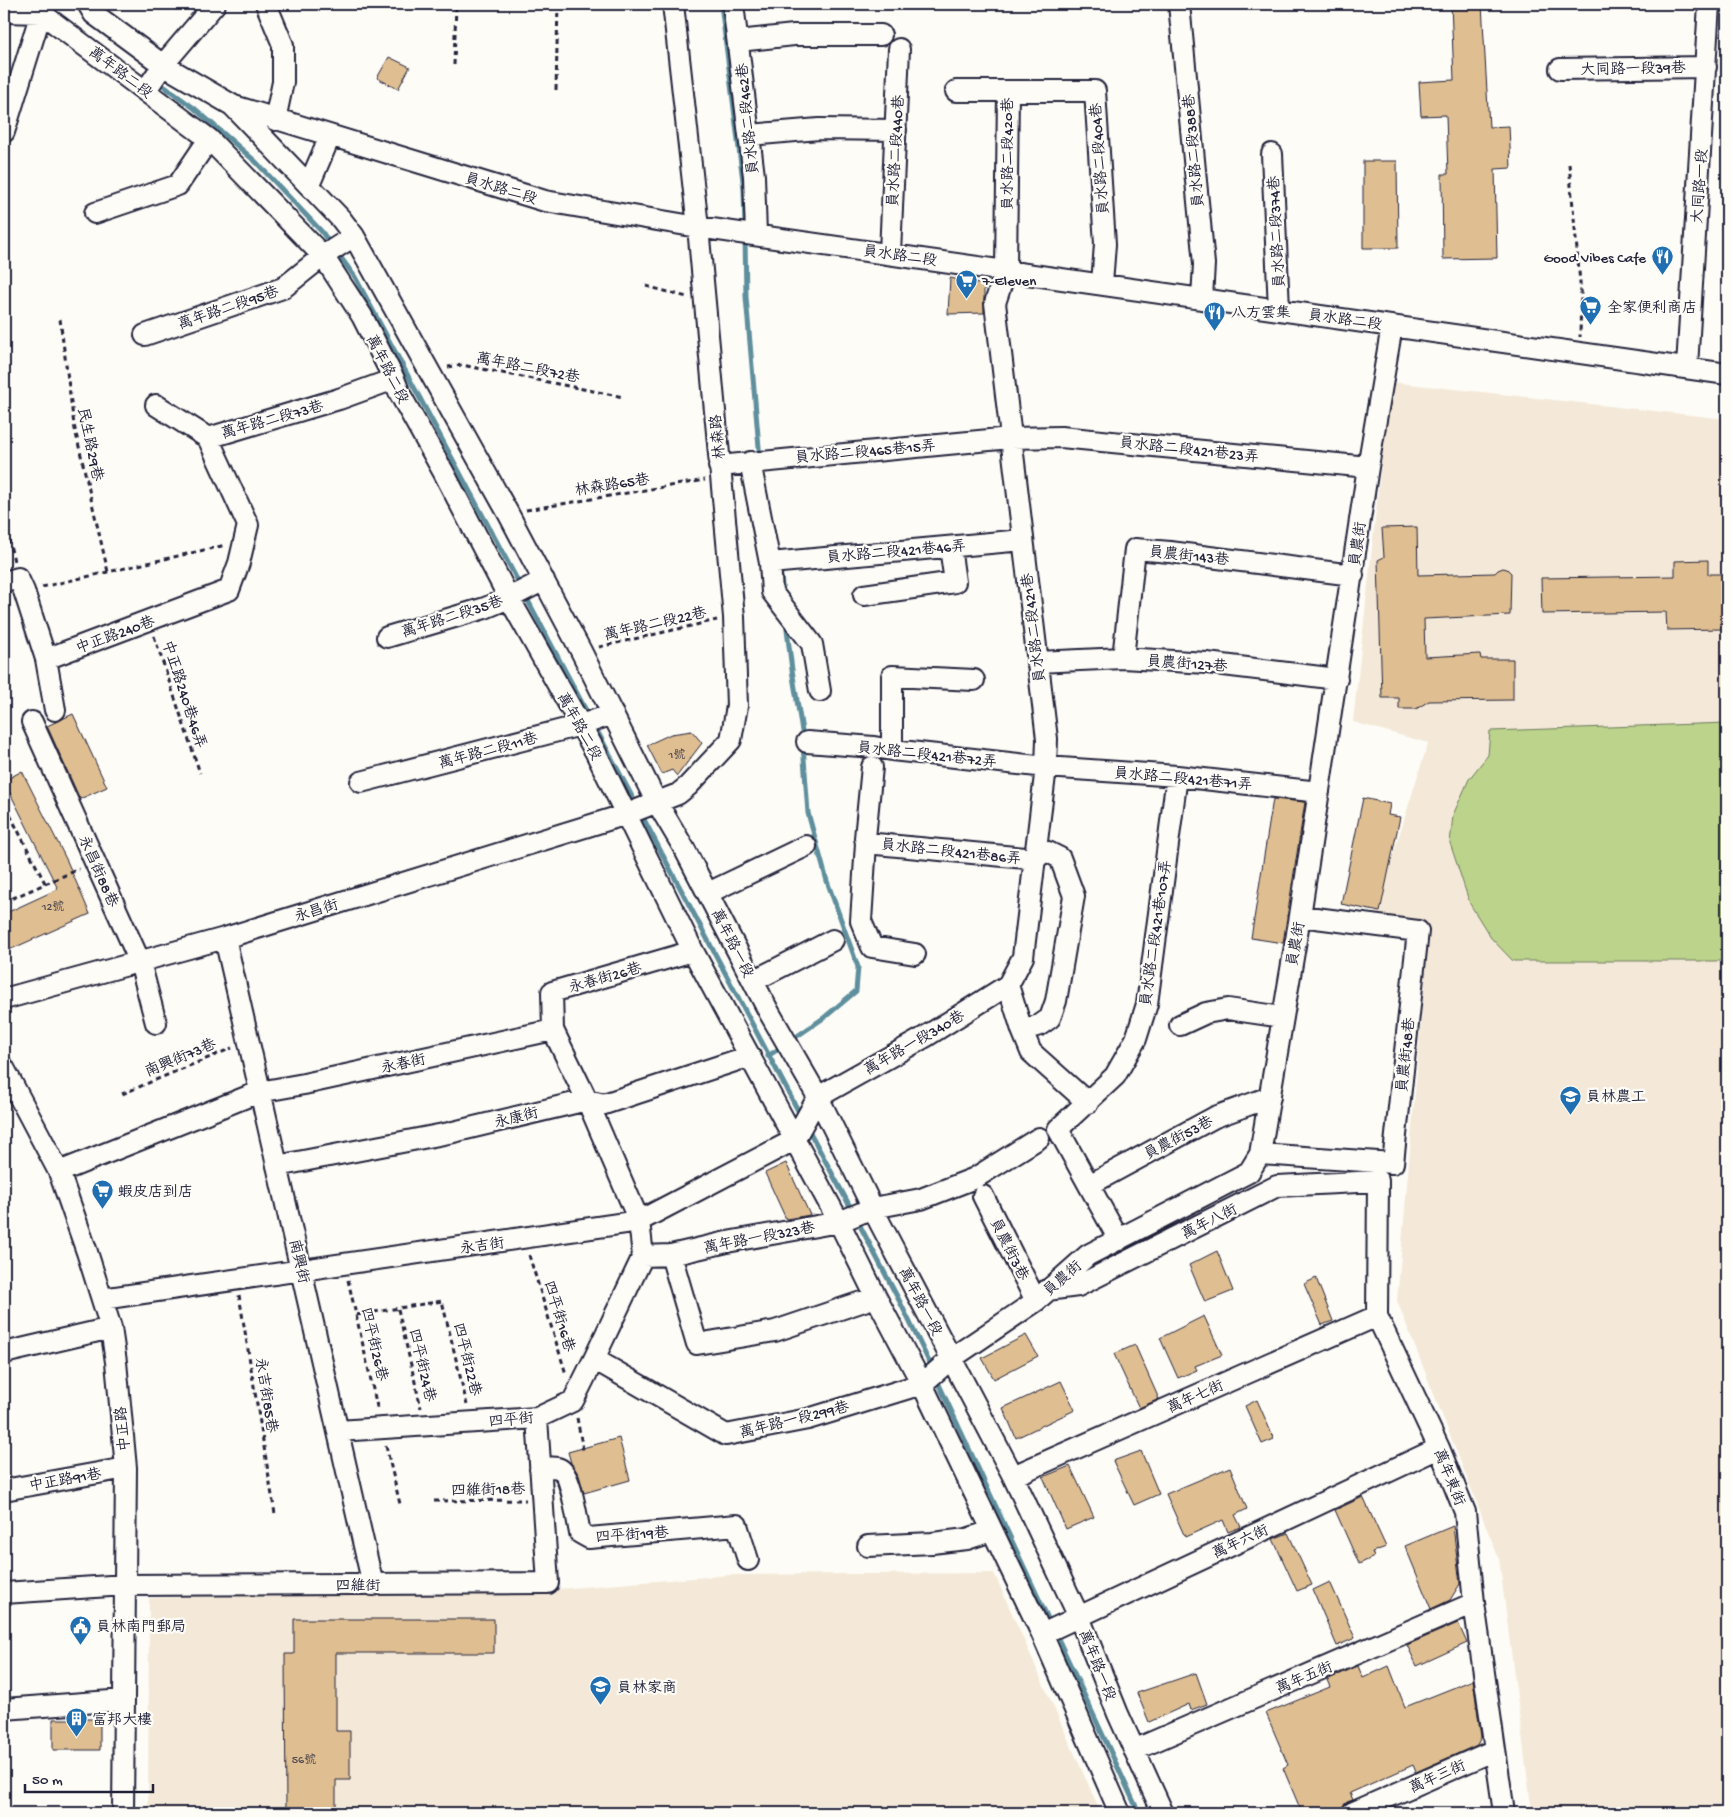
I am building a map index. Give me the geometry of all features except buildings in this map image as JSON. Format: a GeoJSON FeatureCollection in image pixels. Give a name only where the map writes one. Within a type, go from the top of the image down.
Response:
{"type":"FeatureCollection","features":[{"type":"Feature","properties":{"kind":"street","name":"萬年路二段"},"geometry":{"type":"LineString","coordinates":[[88,4],[94,14],[163,65],[232,105],[341,219],[354,236],[544,580],[614,714],[656,801]]}},
{"type":"Feature","properties":{"kind":"street"},"geometry":{"type":"LineString","coordinates":[[146,90],[163,65],[215,4]]}},
{"type":"Feature","properties":{"kind":"street"},"geometry":{"type":"LineString","coordinates":[[266,4],[283,45],[284,82],[275,120]]}},
{"type":"Feature","properties":{"kind":"street","name":"林森路"},"geometry":{"type":"LineString","coordinates":[[627,814],[656,801],[678,794],[688,786],[730,740],[737,706],[734,616],[698,226],[673,4]]}},
{"type":"Feature","properties":{"kind":"street","name":"員水路二段462巷"},"geometry":{"type":"LineString","coordinates":[[733,4],[754,176],[756,234]]}},
{"type":"Feature","properties":{"kind":"street","name":"員水路二段388巷"},"geometry":{"type":"LineString","coordinates":[[1179,4],[1204,264],[1202,298]]}},
{"type":"Feature","properties":{"kind":"street","name":"大同路一段"},"geometry":{"type":"LineString","coordinates":[[1687,368],[1709,4]]}},
{"type":"Feature","properties":{"kind":"street","name":"萬年路二段"},"geometry":{"type":"LineString","coordinates":[[40,7],[209,139],[323,256],[362,316],[394,378],[400,394],[581,725],[627,814]]}},
{"type":"Feature","properties":{"kind":"street"},"geometry":{"type":"LineString","coordinates":[[4,12],[40,7],[4,132]]}},
{"type":"Feature","properties":{"kind":"street"},"geometry":{"type":"LineString","coordinates":[[738,41],[794,35],[881,35]]}},
{"type":"Feature","properties":{"kind":"street","name":"員水路二段440巷"},"geometry":{"type":"LineString","coordinates":[[890,253],[899,49]]}},
{"type":"Feature","properties":{"kind":"street","name":"大同路一段39巷"},"geometry":{"type":"LineString","coordinates":[[1560,69],[1706,67]]}},
{"type":"Feature","properties":{"kind":"street","name":"員水路二段420巷"},"geometry":{"type":"LineString","coordinates":[[956,91],[1008,91],[1006,270]]}},
{"type":"Feature","properties":{"kind":"street","name":"員水路二段404巷"},"geometry":{"type":"LineString","coordinates":[[1008,91],[1095,91],[1105,244],[1102,284]]}},
{"type":"Feature","properties":{"kind":"street","name":"員水路二段"},"geometry":{"type":"LineString","coordinates":[[232,105],[275,120],[545,201],[698,226],[1727,374]]}},
{"type":"Feature","properties":{"kind":"street"},"geometry":{"type":"LineString","coordinates":[[749,135],[819,129],[896,130]]}},
{"type":"Feature","properties":{"kind":"street"},"geometry":{"type":"LineString","coordinates":[[308,184],[330,136]]}},
{"type":"Feature","properties":{"kind":"street"},"geometry":{"type":"LineString","coordinates":[[94,213],[178,185],[209,139]]}},
{"type":"Feature","properties":{"kind":"street","name":"員水路二段374巷"},"geometry":{"type":"LineString","coordinates":[[1272,154],[1280,309]]}},
{"type":"Feature","properties":{"kind":"street","name":"萬年路二段95巷"},"geometry":{"type":"LineString","coordinates":[[145,335],[283,288],[323,256],[354,236]]}},
{"type":"Feature","properties":{"kind":"street","name":"員水路二段421巷"},"geometry":{"type":"LineString","coordinates":[[1006,270],[994,303],[1047,739],[1046,766],[1024,957],[1008,985]]}},
{"type":"Feature","properties":{"kind":"street","name":"員農街"},"geometry":{"type":"LineString","coordinates":[[922,1384],[952,1358],[1041,1296],[1088,1255],[1250,1172],[1260,1154],[1300,916],[1368,467],[1392,326]]}},
{"type":"Feature","properties":{"kind":"street","name":"萬年路二段73巷"},"geometry":{"type":"LineString","coordinates":[[156,405],[208,438],[339,399],[394,378]]}},
{"type":"Feature","properties":{"kind":"street","name":"員水路二段421巷23弄"},"geometry":{"type":"LineString","coordinates":[[1010,438],[1061,437],[1368,467]]}},
{"type":"Feature","properties":{"kind":"street"},"geometry":{"type":"LineString","coordinates":[[208,438],[248,526],[244,541]]}},
{"type":"Feature","properties":{"kind":"street","name":"員水路二段465巷15弄"},"geometry":{"type":"LineString","coordinates":[[720,472],[750,462],[1010,438]]}},
{"type":"Feature","properties":{"kind":"street"},"geometry":{"type":"LineString","coordinates":[[750,462],[770,563],[772,592],[812,644],[820,691]]}},
{"type":"Feature","properties":{"kind":"street","name":"員水路二段421巷46弄"},"geometry":{"type":"LineString","coordinates":[[770,563],[1023,540]]}},
{"type":"Feature","properties":{"kind":"street","name":"中正路240巷"},"geometry":{"type":"LineString","coordinates":[[46,659],[149,622],[229,590],[239,564],[244,541]]}},
{"type":"Feature","properties":{"kind":"street"},"geometry":{"type":"LineString","coordinates":[[864,595],[956,582],[950,547]]}},
{"type":"Feature","properties":{"kind":"street","name":"員農街143巷"},"geometry":{"type":"LineString","coordinates":[[1123,658],[1134,549],[1353,574]]}},
{"type":"Feature","properties":{"kind":"street","name":"萬年路二段35巷"},"geometry":{"type":"LineString","coordinates":[[387,638],[485,608],[510,598],[544,580]]}},
{"type":"Feature","properties":{"kind":"street"},"geometry":{"type":"LineString","coordinates":[[15,584],[46,659],[55,710]]}},
{"type":"Feature","properties":{"kind":"street","name":"員農街127巷"},"geometry":{"type":"LineString","coordinates":[[1037,662],[1123,658],[1207,663],[1336,679]]}},
{"type":"Feature","properties":{"kind":"street"},"geometry":{"type":"LineString","coordinates":[[892,750],[892,676],[974,680]]}},
{"type":"Feature","properties":{"kind":"street","name":"萬年路二段11巷"},"geometry":{"type":"LineString","coordinates":[[361,782],[581,725],[614,714]]}},
{"type":"Feature","properties":{"kind":"street","name":"永昌街88巷"},"geometry":{"type":"LineString","coordinates":[[32,722],[140,962],[156,1023]]}},
{"type":"Feature","properties":{"kind":"street","name":"員水路二段421巷72弄"},"geometry":{"type":"LineString","coordinates":[[807,742],[874,747],[1046,766]]}},
{"type":"Feature","properties":{"kind":"street","name":"員水路二段421巷71弄"},"geometry":{"type":"LineString","coordinates":[[1046,766],[1177,776],[1319,792]]}},
{"type":"Feature","properties":{"kind":"street","name":"員水路二段421巷86弄"},"geometry":{"type":"LineString","coordinates":[[872,767],[865,838],[861,920],[872,948],[915,954]]}},
{"type":"Feature","properties":{"kind":"street","name":"員水路二段421巷107弄"},"geometry":{"type":"LineString","coordinates":[[1089,1185],[1058,1129],[1115,1076],[1136,1039],[1147,1004],[1177,776]]}},
{"type":"Feature","properties":{"kind":"street","name":"萬年路一段"},"geometry":{"type":"LineString","coordinates":[[656,801],[818,1097],[873,1208],[1013,1476],[1079,1617],[1134,1750],[1163,1813]]}},
{"type":"Feature","properties":{"kind":"street"},"geometry":{"type":"LineString","coordinates":[[627,814],[694,951],[794,1140],[840,1222],[876,1297],[922,1384],[1042,1634],[1120,1813]]}},
{"type":"Feature","properties":{"kind":"street","name":"永昌街"},"geometry":{"type":"LineString","coordinates":[[4,999],[225,938],[627,814]]}},
{"type":"Feature","properties":{"kind":"street","name":"員水路二段421巷86弄"},"geometry":{"type":"LineString","coordinates":[[866,843],[1036,859],[1042,853],[1048,852],[1060,858],[1074,896],[1056,1001],[1050,1018],[1040,1026],[1022,1030]]}},
{"type":"Feature","properties":{"kind":"street"},"geometry":{"type":"LineString","coordinates":[[708,893],[806,846]]}},
{"type":"Feature","properties":{"kind":"street","name":"員農街48巷"},"geometry":{"type":"LineString","coordinates":[[1260,1154],[1393,1163],[1418,931],[1300,916]]}},
{"type":"Feature","properties":{"kind":"street","name":"南興街"},"geometry":{"type":"LineString","coordinates":[[225,938],[373,1584]]}},
{"type":"Feature","properties":{"kind":"street"},"geometry":{"type":"LineString","coordinates":[[753,981],[833,940]]}},
{"type":"Feature","properties":{"kind":"street","name":"永春街26巷"},"geometry":{"type":"LineString","coordinates":[[553,1030],[552,992],[694,951]]}},
{"type":"Feature","properties":{"kind":"street"},"geometry":{"type":"LineString","coordinates":[[1008,985],[1030,1052],[1088,1103]]}},
{"type":"Feature","properties":{"kind":"street","name":"萬年路一段340巷"},"geometry":{"type":"LineString","coordinates":[[818,1097],[925,1037],[1008,985]]}},
{"type":"Feature","properties":{"kind":"street"},"geometry":{"type":"LineString","coordinates":[[1180,1025],[1206,1013],[1228,1009],[1282,1017]]}},
{"type":"Feature","properties":{"kind":"street"},"geometry":{"type":"LineString","coordinates":[[553,1030],[587,1100],[639,1222],[643,1256],[573,1401]]}},
{"type":"Feature","properties":{"kind":"street","name":"永春街"},"geometry":{"type":"LineString","coordinates":[[58,1172],[259,1092],[553,1030]]}},
{"type":"Feature","properties":{"kind":"street","name":"永康街"},"geometry":{"type":"LineString","coordinates":[[278,1166],[449,1133],[587,1100],[604,1104],[750,1056]]}},
{"type":"Feature","properties":{"kind":"street","name":"中正路"},"geometry":{"type":"LineString","coordinates":[[4,1068],[58,1172],[88,1252],[111,1328],[126,1468],[123,1813]]}},
{"type":"Feature","properties":{"kind":"street"},"geometry":{"type":"LineString","coordinates":[[794,1140],[818,1097]]}},
{"type":"Feature","properties":{"kind":"street","name":"員農街53巷"},"geometry":{"type":"LineString","coordinates":[[1089,1185],[1215,1117],[1270,1097]]}},
{"type":"Feature","properties":{"kind":"street","name":"萬年路一段323巷"},"geometry":{"type":"LineString","coordinates":[[643,1256],[670,1255],[727,1242],[840,1222],[873,1208],[921,1198],[975,1178],[1039,1138]]}},
{"type":"Feature","properties":{"kind":"street","name":"永吉街"},"geometry":{"type":"LineString","coordinates":[[102,1299],[639,1222],[794,1140]]}},
{"type":"Feature","properties":{"kind":"street","name":"萬年八街"},"geometry":{"type":"LineString","coordinates":[[1041,1296],[1078,1286],[1277,1186],[1378,1181]]}},
{"type":"Feature","properties":{"kind":"street","name":"萬年東街"},"geometry":{"type":"LineString","coordinates":[[1378,1181],[1378,1316],[1439,1448],[1464,1512],[1474,1603],[1504,1813]]}},
{"type":"Feature","properties":{"kind":"street"},"geometry":{"type":"LineString","coordinates":[[1089,1185],[1119,1240]]}},
{"type":"Feature","properties":{"kind":"street","name":"員農街3巷"},"geometry":{"type":"LineString","coordinates":[[983,1196],[1041,1296]]}},
{"type":"Feature","properties":{"kind":"street"},"geometry":{"type":"LineString","coordinates":[[670,1255],[697,1344],[775,1331],[876,1297]]}},
{"type":"Feature","properties":{"kind":"street","name":"萬年七街"},"geometry":{"type":"LineString","coordinates":[[1013,1476],[1378,1316]]}},
{"type":"Feature","properties":{"kind":"street"},"geometry":{"type":"LineString","coordinates":[[4,1354],[111,1328]]}},
{"type":"Feature","properties":{"kind":"street","name":"萬年路一段299巷"},"geometry":{"type":"LineString","coordinates":[[594,1359],[726,1435],[808,1419],[922,1384]]}},
{"type":"Feature","properties":{"kind":"street","name":"四平街"},"geometry":{"type":"LineString","coordinates":[[338,1431],[537,1418],[573,1401]]}},
{"type":"Feature","properties":{"kind":"street","name":"四維街"},"geometry":{"type":"LineString","coordinates":[[4,1593],[125,1585],[548,1583],[537,1418]]}},
{"type":"Feature","properties":{"kind":"street","name":"萬年六街"},"geometry":{"type":"LineString","coordinates":[[1042,1634],[1439,1448]]}},
{"type":"Feature","properties":{"kind":"street","name":"四平街19巷"},"geometry":{"type":"LineString","coordinates":[[540,1469],[554,1467],[561,1469],[568,1477],[580,1533],[590,1538],[736,1525],[748,1560]]}},
{"type":"Feature","properties":{"kind":"street","name":"中正路91巷"},"geometry":{"type":"LineString","coordinates":[[4,1490],[126,1468]]}},
{"type":"Feature","properties":{"kind":"street"},"geometry":{"type":"LineString","coordinates":[[868,1546],[967,1539],[991,1531]]}},
{"type":"Feature","properties":{"kind":"street","name":"萬年五街"},"geometry":{"type":"LineString","coordinates":[[1134,1750],[1474,1603]]}},
{"type":"Feature","properties":{"kind":"street"},"geometry":{"type":"LineString","coordinates":[[4,1709],[124,1700]]}},
{"type":"Feature","properties":{"kind":"street","name":"萬年三街"},"geometry":{"type":"LineString","coordinates":[[1352,1813],[1495,1750]]}},
{"type":"Feature","properties":{"kind":"path"},"geometry":{"type":"LineString","coordinates":[[454,65],[456,4]]}},
{"type":"Feature","properties":{"kind":"path"},"geometry":{"type":"LineString","coordinates":[[556,90],[558,4]]}},
{"type":"Feature","properties":{"kind":"path"},"geometry":{"type":"LineString","coordinates":[[1569,164],[1580,293],[1580,352]]}},
{"type":"Feature","properties":{"kind":"path"},"geometry":{"type":"LineString","coordinates":[[646,286],[705,302]]}},
{"type":"Feature","properties":{"kind":"path","name":"民生路29巷"},"geometry":{"type":"LineString","coordinates":[[60,319],[74,425],[108,572]]}},
{"type":"Feature","properties":{"kind":"path","name":"萬年路二段72巷"},"geometry":{"type":"LineString","coordinates":[[431,374],[450,366],[462,366],[623,397]]}},
{"type":"Feature","properties":{"kind":"path","name":"林森路65巷"},"geometry":{"type":"LineString","coordinates":[[508,513],[720,472]]}},
{"type":"Feature","properties":{"kind":"path"},"geometry":{"type":"LineString","coordinates":[[4,521],[15,584],[108,572],[244,541]]}},
{"type":"Feature","properties":{"kind":"path","name":"萬年路二段22巷"},"geometry":{"type":"LineString","coordinates":[[581,651],[734,616]]}},
{"type":"Feature","properties":{"kind":"path","name":"中正路240巷46弄"},"geometry":{"type":"LineString","coordinates":[[149,622],[200,773]]}},
{"type":"Feature","properties":{"kind":"path"},"geometry":{"type":"LineString","coordinates":[[10,815],[45,883]]}},
{"type":"Feature","properties":{"kind":"path"},"geometry":{"type":"LineString","coordinates":[[4,902],[95,862]]}},
{"type":"Feature","properties":{"kind":"path","name":"南興街73巷"},"geometry":{"type":"LineString","coordinates":[[122,1094],[248,1041]]}},
{"type":"Feature","properties":{"kind":"path","name":"四平街16巷"},"geometry":{"type":"LineString","coordinates":[[523,1238],[573,1401]]}},
{"type":"Feature","properties":{"kind":"path","name":"四平街26巷"},"geometry":{"type":"LineString","coordinates":[[345,1265],[400,1504]]}},
{"type":"Feature","properties":{"kind":"path","name":"永吉街85巷"},"geometry":{"type":"LineString","coordinates":[[237,1280],[275,1514]]}},
{"type":"Feature","properties":{"kind":"path","name":"四平街22巷"},"geometry":{"type":"LineString","coordinates":[[398,1309],[442,1302],[471,1423]]}},
{"type":"Feature","properties":{"kind":"path"},"geometry":{"type":"LineString","coordinates":[[356,1314],[398,1309]]}},
{"type":"Feature","properties":{"kind":"path","name":"四平街24巷"},"geometry":{"type":"LineString","coordinates":[[398,1309],[426,1425]]}},
{"type":"Feature","properties":{"kind":"path"},"geometry":{"type":"LineString","coordinates":[[573,1401],[584,1450]]}},
{"type":"Feature","properties":{"kind":"path","name":"四維街18巷"},"geometry":{"type":"LineString","coordinates":[[434,1501],[542,1499]]}},
{"type":"Feature","properties":{"kind":"shaded area","name":"員林農工"},"geometry":{"type":"Polygon","coordinates":[[[1390,382],[1727,419],[1727,1813],[1532,1813],[1499,1559],[1397,1301],[1429,930],[1373,919],[1428,743],[1353,722],[1390,382]]]}},
{"type":"Feature","properties":{"kind":"shaded area","name":"員林家商"},"geometry":{"type":"Polygon","coordinates":[[[994,1573],[1101,1813],[148,1813],[149,1598],[557,1589],[730,1575],[994,1573]]]}},
{"type":"Feature","properties":{"kind":"green space"},"geometry":{"type":"Polygon","coordinates":[[[1727,723],[1727,961],[1513,961],[1491,938],[1470,904],[1450,843],[1453,815],[1469,779],[1488,755],[1490,731],[1727,723]]]}},
{"type":"Feature","properties":{"kind":"waterway"},"geometry":{"type":"LineString","coordinates":[[721,4],[744,189],[745,229]]}},
{"type":"Feature","properties":{"kind":"waterway"},"geometry":{"type":"LineString","coordinates":[[165,87],[194,108],[256,162],[322,232],[331,245]]}},
{"type":"Feature","properties":{"kind":"waterway"},"geometry":{"type":"LineString","coordinates":[[745,238],[746,297],[760,459]]}},
{"type":"Feature","properties":{"kind":"waterway"},"geometry":{"type":"LineString","coordinates":[[336,251],[355,277],[521,587]]}},
{"type":"Feature","properties":{"kind":"waterway"},"geometry":{"type":"LineString","coordinates":[[780,568],[783,594]]}},
{"type":"Feature","properties":{"kind":"waterway"},"geometry":{"type":"LineString","coordinates":[[525,595],[590,718]]}},
{"type":"Feature","properties":{"kind":"waterway"},"geometry":{"type":"LineString","coordinates":[[786,622],[802,731],[808,813],[827,881],[858,967],[856,991],[825,1017],[790,1041]]}},
{"type":"Feature","properties":{"kind":"waterway"},"geometry":{"type":"LineString","coordinates":[[594,725],[637,806]]}},
{"type":"Feature","properties":{"kind":"waterway"},"geometry":{"type":"LineString","coordinates":[[641,814],[802,1118]]}},
{"type":"Feature","properties":{"kind":"waterway"},"geometry":{"type":"LineString","coordinates":[[768,1056],[783,1046]]}},
{"type":"Feature","properties":{"kind":"waterway"},"geometry":{"type":"LineString","coordinates":[[807,1127],[853,1212]]}},
{"type":"Feature","properties":{"kind":"waterway"},"geometry":{"type":"LineString","coordinates":[[857,1220],[932,1368]]}},
{"type":"Feature","properties":{"kind":"waterway"},"geometry":{"type":"LineString","coordinates":[[936,1378],[1051,1625]]}},
{"type":"Feature","properties":{"kind":"waterway"},"geometry":{"type":"LineString","coordinates":[[1055,1632],[1139,1813]]}},
{"type":"Feature","properties":{"kind":"place","name":"Good Vibes Cafe"},"geometry":{"type":"Point","coordinates":[1662,276]}},
{"type":"Feature","properties":{"kind":"place","name":"7-Eleven"},"geometry":{"type":"Point","coordinates":[966,299]}},
{"type":"Feature","properties":{"kind":"place","name":"全家便利商店"},"geometry":{"type":"Point","coordinates":[1591,326]}},
{"type":"Feature","properties":{"kind":"place","name":"八方雲集"},"geometry":{"type":"Point","coordinates":[1215,331]}},
{"type":"Feature","properties":{"kind":"place","name":"員林農工"},"geometry":{"type":"Point","coordinates":[1570,1115]}},
{"type":"Feature","properties":{"kind":"place","name":"蝦皮店到店"},"geometry":{"type":"Point","coordinates":[102,1210]}},
{"type":"Feature","properties":{"kind":"place","name":"員林南門郵局"},"geometry":{"type":"Point","coordinates":[80,1645]}},
{"type":"Feature","properties":{"kind":"place","name":"員林家商"},"geometry":{"type":"Point","coordinates":[601,1706]}},
{"type":"Feature","properties":{"kind":"place","name":"富邦大樓"},"geometry":{"type":"Point","coordinates":[76,1738]}}]}
